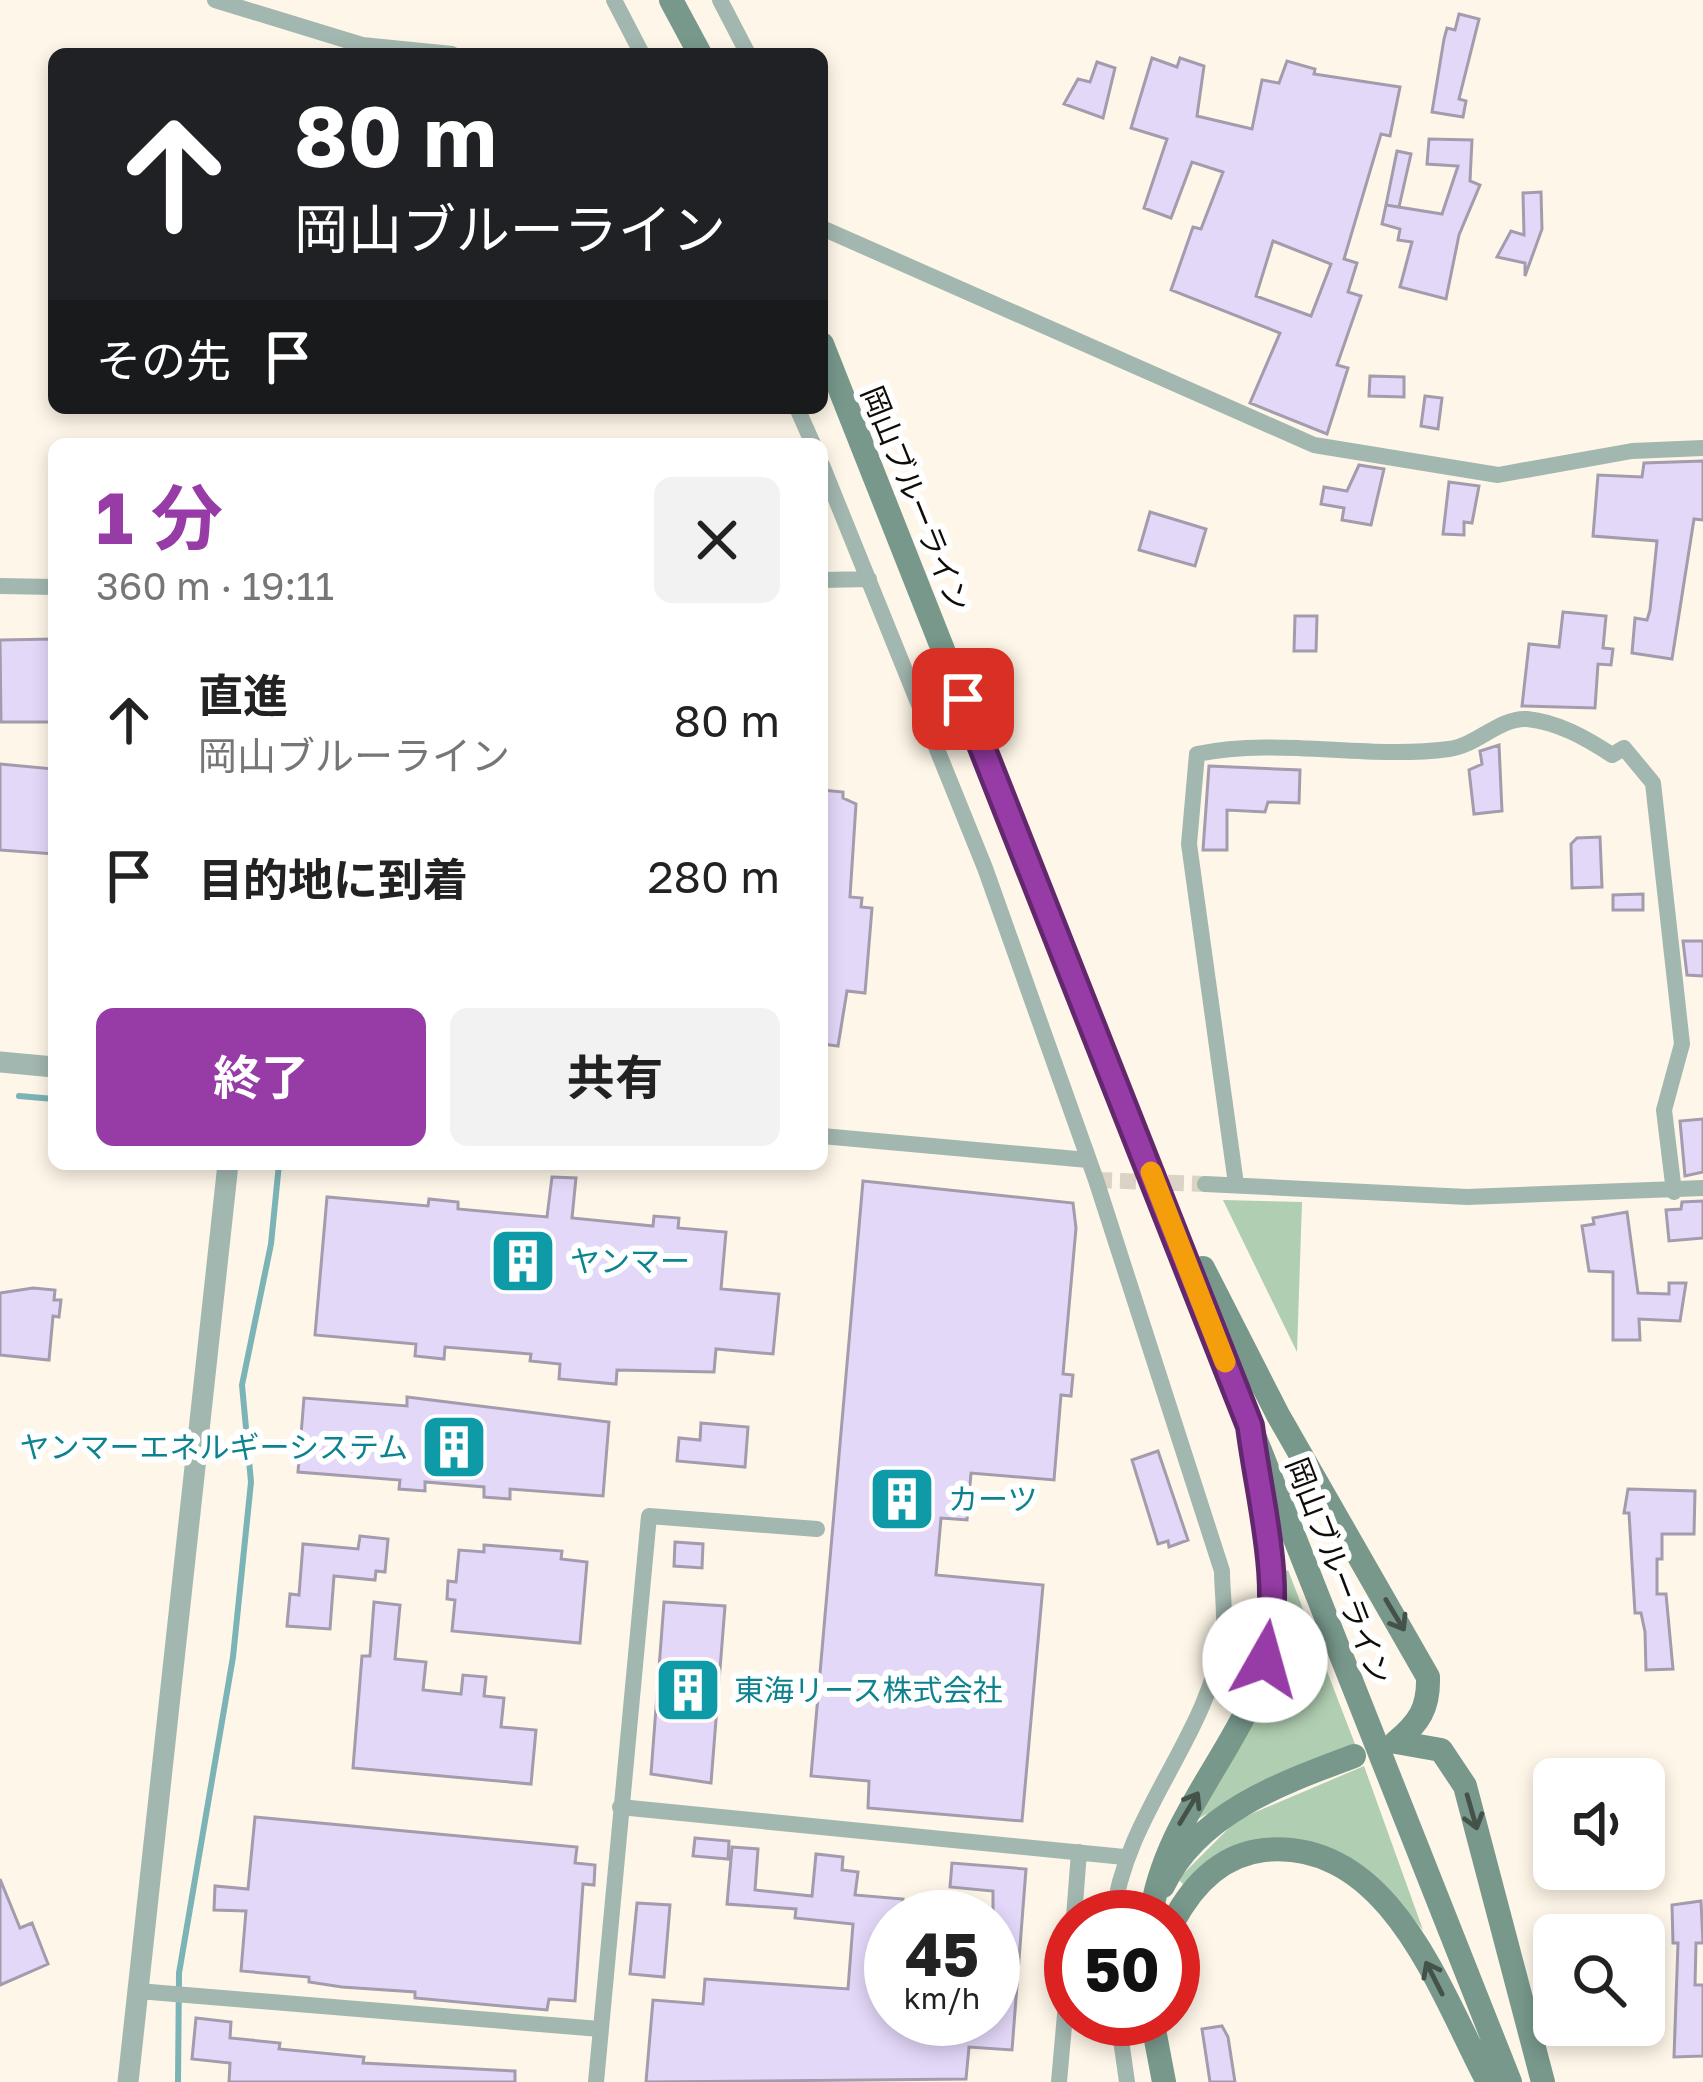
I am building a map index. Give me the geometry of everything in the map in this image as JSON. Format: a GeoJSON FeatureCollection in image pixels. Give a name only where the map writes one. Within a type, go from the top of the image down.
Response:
{"type":"FeatureCollection","features":[{"type":"Feature","properties":{"kind":"main road"},"geometry":{"type":"LineString","coordinates":[[671,0],[697,48]]}},
{"type":"Feature","properties":{"kind":"main road","name":"岡山ブルーライン"},"geometry":{"type":"LineString","coordinates":[[828,359],[1510,2082]]}},
{"type":"Feature","properties":{"kind":"main road"},"geometry":{"type":"LineString","coordinates":[[1139,1143],[1278,1415],[1428,1677],[1429,1696],[1419,1722],[1396,1742],[1441,1750],[1465,1786],[1543,2082]]}},
{"type":"Feature","properties":{"kind":"main road"},"geometry":{"type":"LineString","coordinates":[[1158,1890],[1168,1842],[1233,1733],[1273,1630],[1272,1548],[1250,1426]]}},
{"type":"Feature","properties":{"kind":"main road"},"geometry":{"type":"LineString","coordinates":[[1162,1890],[1203,1832],[1259,1797],[1354,1756]]}},
{"type":"Feature","properties":{"kind":"main road"},"geometry":{"type":"LineString","coordinates":[[1190,1890],[1235,1859],[1289,1848],[1324,1856],[1364,1881],[1412,1934],[1488,2082]]}},
{"type":"Feature","properties":{"kind":"main road"},"geometry":{"type":"LineString","coordinates":[[1157,2046],[1164,2082]]}},
{"type":"Feature","properties":{"kind":"street"},"geometry":{"type":"LineString","coordinates":[[215,0],[362,45],[392,48]]}},
{"type":"Feature","properties":{"kind":"street"},"geometry":{"type":"LineString","coordinates":[[614,0],[639,48]]}},
{"type":"Feature","properties":{"kind":"street"},"geometry":{"type":"LineString","coordinates":[[720,0],[745,48]]}},
{"type":"Feature","properties":{"kind":"street"},"geometry":{"type":"LineString","coordinates":[[828,228],[1314,445],[1498,475],[1632,451],[1703,448]]}},
{"type":"Feature","properties":{"kind":"street"},"geometry":{"type":"LineString","coordinates":[[828,480],[985,868],[1088,1160],[1222,1571],[1223,1635],[1204,1698],[1124,1857],[1117,1890]]}},
{"type":"Feature","properties":{"kind":"street"},"geometry":{"type":"LineString","coordinates":[[828,580],[869,579]]}},
{"type":"Feature","properties":{"kind":"street"},"geometry":{"type":"LineString","coordinates":[[0,586],[48,586]]}},
{"type":"Feature","properties":{"kind":"street"},"geometry":{"type":"LineString","coordinates":[[1236,1184],[1189,844],[1197,754],[1262,747],[1454,749],[1512,720],[1529,719],[1581,735],[1612,755],[1624,748],[1653,783],[1682,1044],[1664,1110],[1674,1192]]}},
{"type":"Feature","properties":{"kind":"street"},"geometry":{"type":"LineString","coordinates":[[0,1062],[48,1066]]}},
{"type":"Feature","properties":{"kind":"street"},"geometry":{"type":"LineString","coordinates":[[828,1137],[1088,1160]]}},
{"type":"Feature","properties":{"kind":"street"},"geometry":{"type":"LineString","coordinates":[[128,2082],[227,1170]]}},
{"type":"Feature","properties":{"kind":"street"},"geometry":{"type":"LineString","coordinates":[[1205,1184],[1467,1197],[1703,1188]]}},
{"type":"Feature","properties":{"kind":"street"},"geometry":{"type":"LineString","coordinates":[[596,2082],[649,1516],[817,1529]]}},
{"type":"Feature","properties":{"kind":"street"},"geometry":{"type":"LineString","coordinates":[[620,1807],[1124,1857]]}},
{"type":"Feature","properties":{"kind":"street"},"geometry":{"type":"LineString","coordinates":[[1076,1890],[1079,1852]]}},
{"type":"Feature","properties":{"kind":"street"},"geometry":{"type":"LineString","coordinates":[[138,1991],[600,2029]]}},
{"type":"Feature","properties":{"kind":"street"},"geometry":{"type":"LineString","coordinates":[[1059,2082],[1062,2046]]}},
{"type":"Feature","properties":{"kind":"street"},"geometry":{"type":"LineString","coordinates":[[1122,2046],[1127,2082]]}},
{"type":"Feature","properties":{"kind":"green space"},"geometry":{"type":"Polygon","coordinates":[[[1223,1200],[1302,1202],[1297,1352],[1223,1200]]]}},
{"type":"Feature","properties":{"kind":"green space"},"geometry":{"type":"Polygon","coordinates":[[[1288,1570],[1355,1744],[1289,1769],[1194,1821],[1239,1738],[1282,1574],[1288,1570]]]}},
{"type":"Feature","properties":{"kind":"green space"},"geometry":{"type":"Polygon","coordinates":[[[1364,1766],[1423,1930],[1369,1876],[1311,1844],[1281,1839],[1250,1843],[1218,1858],[1184,1885],[1178,1879],[1237,1820],[1364,1766]]]}},
{"type":"Feature","properties":{"kind":"building"},"geometry":{"type":"Polygon","coordinates":[[[1459,14],[1479,19],[1459,99],[1466,101],[1463,117],[1432,112],[1447,28],[1455,30],[1459,14]]]}},
{"type":"Feature","properties":{"kind":"building"},"geometry":{"type":"Polygon","coordinates":[[[1152,58],[1177,67],[1180,58],[1204,66],[1197,116],[1252,129],[1262,80],[1279,83],[1287,61],[1315,69],[1314,74],[1400,87],[1390,136],[1381,134],[1344,259],[1357,263],[1348,292],[1361,296],[1337,365],[1348,368],[1327,434],[1250,403],[1280,333],[1171,290],[1193,227],[1201,229],[1223,172],[1192,162],[1171,218],[1144,208],[1167,139],[1131,128],[1152,58]],[[1273,241],[1256,296],[1311,316],[1331,264],[1273,241]]]}},
{"type":"Feature","properties":{"kind":"building"},"geometry":{"type":"Polygon","coordinates":[[[1097,62],[1115,68],[1103,118],[1064,104],[1078,79],[1090,82],[1097,62]]]}},
{"type":"Feature","properties":{"kind":"building"},"geometry":{"type":"Polygon","coordinates":[[[1429,139],[1472,140],[1470,181],[1480,185],[1459,235],[1446,299],[1400,287],[1412,242],[1398,240],[1400,229],[1382,224],[1386,205],[1442,214],[1458,166],[1427,164],[1429,139]]]}},
{"type":"Feature","properties":{"kind":"building"},"geometry":{"type":"Polygon","coordinates":[[[1397,151],[1411,154],[1399,207],[1386,205],[1397,151]]]}},
{"type":"Feature","properties":{"kind":"building"},"geometry":{"type":"Polygon","coordinates":[[[1541,192],[1542,229],[1525,276],[1525,263],[1497,257],[1511,231],[1524,235],[1523,193],[1541,192]]]}},
{"type":"Feature","properties":{"kind":"building"},"geometry":{"type":"Polygon","coordinates":[[[1370,376],[1404,377],[1404,397],[1369,396],[1370,376]]]}},
{"type":"Feature","properties":{"kind":"building"},"geometry":{"type":"Polygon","coordinates":[[[1425,396],[1442,398],[1438,429],[1421,426],[1425,396]]]}},
{"type":"Feature","properties":{"kind":"building"},"geometry":{"type":"Polygon","coordinates":[[[1703,461],[1703,520],[1694,519],[1672,659],[1632,653],[1635,618],[1647,620],[1650,610],[1657,541],[1593,536],[1598,475],[1642,477],[1644,463],[1703,461]]]}},
{"type":"Feature","properties":{"kind":"building"},"geometry":{"type":"Polygon","coordinates":[[[1359,465],[1384,469],[1371,525],[1342,520],[1344,508],[1321,504],[1324,487],[1347,491],[1359,465]]]}},
{"type":"Feature","properties":{"kind":"building"},"geometry":{"type":"Polygon","coordinates":[[[1449,482],[1479,486],[1472,523],[1464,522],[1464,535],[1443,534],[1449,482]]]}},
{"type":"Feature","properties":{"kind":"building"},"geometry":{"type":"Polygon","coordinates":[[[1150,512],[1206,529],[1195,566],[1139,550],[1150,512]]]}},
{"type":"Feature","properties":{"kind":"building"},"geometry":{"type":"Polygon","coordinates":[[[1563,612],[1606,616],[1603,648],[1613,649],[1611,665],[1598,664],[1595,708],[1522,706],[1529,644],[1559,647],[1563,612]]]}},
{"type":"Feature","properties":{"kind":"building"},"geometry":{"type":"Polygon","coordinates":[[[1295,616],[1317,616],[1316,651],[1294,651],[1295,616]]]}},
{"type":"Feature","properties":{"kind":"building"},"geometry":{"type":"Polygon","coordinates":[[[48,639],[48,722],[1,722],[0,640],[48,639]]]}},
{"type":"Feature","properties":{"kind":"building"},"geometry":{"type":"Polygon","coordinates":[[[1499,745],[1502,811],[1474,814],[1469,770],[1482,764],[1480,751],[1499,745]]]}},
{"type":"Feature","properties":{"kind":"building"},"geometry":{"type":"Polygon","coordinates":[[[0,764],[48,768],[48,854],[0,850],[0,764]]]}},
{"type":"Feature","properties":{"kind":"building"},"geometry":{"type":"Polygon","coordinates":[[[1209,766],[1300,770],[1299,803],[1268,802],[1265,812],[1227,810],[1227,850],[1203,850],[1209,766]]]}},
{"type":"Feature","properties":{"kind":"building"},"geometry":{"type":"Polygon","coordinates":[[[828,791],[843,792],[843,798],[856,804],[850,897],[862,898],[861,907],[872,908],[865,993],[847,991],[838,1046],[828,1045],[828,791]]]}},
{"type":"Feature","properties":{"kind":"building"},"geometry":{"type":"Polygon","coordinates":[[[1600,837],[1602,887],[1572,888],[1571,844],[1577,838],[1600,837]]]}},
{"type":"Feature","properties":{"kind":"building"},"geometry":{"type":"Polygon","coordinates":[[[1643,894],[1643,910],[1613,910],[1613,895],[1643,894]]]}},
{"type":"Feature","properties":{"kind":"building"},"geometry":{"type":"Polygon","coordinates":[[[1683,941],[1703,941],[1703,976],[1687,975],[1683,941]]]}},
{"type":"Feature","properties":{"kind":"building"},"geometry":{"type":"Polygon","coordinates":[[[1703,1119],[1703,1172],[1685,1176],[1680,1121],[1703,1119]]]}},
{"type":"Feature","properties":{"kind":"building","name":"ヤンマー"},"geometry":{"type":"Polygon","coordinates":[[[552,1177],[576,1178],[572,1218],[653,1226],[654,1216],[679,1218],[678,1228],[726,1232],[721,1289],[779,1294],[773,1354],[716,1349],[714,1372],[617,1370],[616,1384],[559,1379],[560,1364],[530,1361],[531,1354],[445,1347],[444,1359],[415,1356],[416,1344],[315,1335],[327,1197],[428,1206],[429,1199],[458,1202],[458,1209],[547,1217],[552,1177]]]}},
{"type":"Feature","properties":{"kind":"building","name":"カーツ"},"geometry":{"type":"Polygon","coordinates":[[[863,1181],[1073,1203],[1076,1228],[1063,1374],[1073,1375],[1071,1396],[1061,1395],[1054,1480],[971,1473],[967,1520],[941,1518],[936,1575],[1043,1585],[1022,1821],[868,1808],[869,1781],[811,1776],[863,1181]]]}},
{"type":"Feature","properties":{"kind":"building"},"geometry":{"type":"Polygon","coordinates":[[[1703,1201],[1703,1238],[1669,1241],[1666,1210],[1681,1209],[1682,1202],[1703,1201]]]}},
{"type":"Feature","properties":{"kind":"building"},"geometry":{"type":"Polygon","coordinates":[[[1627,1212],[1638,1293],[1669,1294],[1669,1283],[1686,1283],[1680,1321],[1639,1319],[1640,1340],[1613,1340],[1613,1272],[1589,1271],[1582,1226],[1594,1224],[1593,1218],[1627,1212]]]}},
{"type":"Feature","properties":{"kind":"building"},"geometry":{"type":"Polygon","coordinates":[[[55,1290],[54,1300],[61,1300],[59,1317],[53,1316],[49,1360],[0,1355],[0,1293],[55,1290]]]}},
{"type":"Feature","properties":{"kind":"building","name":"ヤンマーエネルギーシステム"},"geometry":{"type":"Polygon","coordinates":[[[407,1397],[609,1422],[603,1496],[510,1489],[510,1499],[484,1497],[484,1487],[425,1482],[425,1491],[399,1489],[400,1480],[298,1472],[304,1398],[407,1406],[407,1397]]]}},
{"type":"Feature","properties":{"kind":"building"},"geometry":{"type":"Polygon","coordinates":[[[701,1423],[748,1427],[745,1467],[677,1461],[679,1438],[700,1440],[701,1423]]]}},
{"type":"Feature","properties":{"kind":"building"},"geometry":{"type":"Polygon","coordinates":[[[1158,1451],[1188,1540],[1169,1547],[1168,1541],[1158,1544],[1132,1460],[1158,1451]]]}},
{"type":"Feature","properties":{"kind":"building"},"geometry":{"type":"Polygon","coordinates":[[[1628,1489],[1695,1491],[1694,1534],[1662,1534],[1662,1559],[1657,1559],[1657,1594],[1666,1594],[1673,1669],[1646,1670],[1645,1632],[1641,1613],[1635,1613],[1629,1513],[1624,1513],[1628,1489]]]}},
{"type":"Feature","properties":{"kind":"building"},"geometry":{"type":"Polygon","coordinates":[[[360,1536],[388,1539],[385,1572],[376,1571],[375,1580],[334,1576],[330,1629],[287,1626],[290,1594],[299,1595],[303,1544],[358,1549],[360,1536]]]}},
{"type":"Feature","properties":{"kind":"building"},"geometry":{"type":"Polygon","coordinates":[[[675,1542],[703,1544],[702,1568],[674,1566],[675,1542]]]}},
{"type":"Feature","properties":{"kind":"building"},"geometry":{"type":"Polygon","coordinates":[[[484,1545],[562,1551],[561,1559],[587,1562],[580,1643],[452,1631],[455,1600],[447,1599],[448,1581],[456,1582],[459,1550],[484,1552],[484,1545]]]}},
{"type":"Feature","properties":{"kind":"building"},"geometry":{"type":"Polygon","coordinates":[[[374,1602],[400,1605],[395,1659],[426,1662],[423,1690],[461,1694],[463,1675],[486,1677],[484,1696],[504,1698],[501,1727],[536,1730],[531,1784],[353,1768],[362,1656],[370,1656],[374,1602]]]}},
{"type":"Feature","properties":{"kind":"building","name":"東海リース株式会社"},"geometry":{"type":"Polygon","coordinates":[[[664,1602],[725,1606],[711,1783],[651,1774],[664,1602]]]}},
{"type":"Feature","properties":{"kind":"building"},"geometry":{"type":"Polygon","coordinates":[[[255,1817],[577,1847],[575,1863],[595,1865],[594,1885],[583,1884],[575,2001],[549,1999],[547,2010],[415,1998],[415,1992],[342,1987],[309,1982],[309,1977],[241,1971],[246,1911],[214,1910],[215,1886],[248,1889],[255,1817]]]}},
{"type":"Feature","properties":{"kind":"building"},"geometry":{"type":"Polygon","coordinates":[[[695,1838],[729,1841],[728,1859],[693,1856],[695,1838]]]}},
{"type":"Feature","properties":{"kind":"building"},"geometry":{"type":"Polygon","coordinates":[[[732,1847],[758,1849],[755,1890],[812,1896],[816,1854],[843,1857],[842,1870],[858,1872],[855,1895],[864,1896],[864,2046],[1012,2046],[1012,2050],[969,2047],[966,2079],[646,2082],[653,2000],[703,2004],[705,1979],[848,1989],[853,1924],[795,1918],[796,1909],[727,1904],[732,1847]]]}},
{"type":"Feature","properties":{"kind":"building"},"geometry":{"type":"Polygon","coordinates":[[[952,1863],[1026,1869],[1020,1947],[1020,1890],[950,1887],[952,1863]]]}},
{"type":"Feature","properties":{"kind":"building"},"geometry":{"type":"Polygon","coordinates":[[[0,1879],[20,1928],[32,1923],[48,1964],[0,1985],[0,1879]]]}},
{"type":"Feature","properties":{"kind":"building"},"geometry":{"type":"Polygon","coordinates":[[[1701,1901],[1703,1943],[1696,1943],[1695,1985],[1703,1985],[1703,2056],[1674,2057],[1678,1943],[1673,1943],[1672,1905],[1701,1901]]]}},
{"type":"Feature","properties":{"kind":"building"},"geometry":{"type":"Polygon","coordinates":[[[637,1903],[670,1905],[664,1977],[630,1974],[637,1903]]]}},
{"type":"Feature","properties":{"kind":"building"},"geometry":{"type":"Polygon","coordinates":[[[196,2018],[231,2022],[230,2038],[280,2043],[279,2049],[364,2057],[363,2063],[515,2071],[515,2082],[229,2082],[230,2063],[192,2059],[196,2018]]]}},
{"type":"Feature","properties":{"kind":"building"},"geometry":{"type":"Polygon","coordinates":[[[1222,2026],[1235,2082],[1210,2082],[1202,2029],[1222,2026]]]}},
{"type":"Feature","properties":{"kind":"waterway"},"geometry":{"type":"LineString","coordinates":[[19,1096],[48,1098]]}},
{"type":"Feature","properties":{"kind":"waterway"},"geometry":{"type":"LineString","coordinates":[[178,2082],[179,1973],[233,1657],[251,1482],[242,1385],[271,1244],[278,1170]]}},
{"type":"Feature","properties":{"kind":"tunnel"},"geometry":{"type":"LineString","coordinates":[[1096,1180],[1205,1184]]}},
{"type":"Feature","properties":{"kind":"slow traffic"},"geometry":{"type":"LineString","coordinates":[[1151,1172],[1225,1362]]}},
{"type":"Feature","properties":{"kind":"place","name":"ヤンマー"},"geometry":{"type":"Point","coordinates":[523,1261]}},
{"type":"Feature","properties":{"kind":"place","name":"ヤンマーエネルギーシステム"},"geometry":{"type":"Point","coordinates":[454,1447]}},
{"type":"Feature","properties":{"kind":"place","name":"カーツ"},"geometry":{"type":"Point","coordinates":[902,1499]}},
{"type":"Feature","properties":{"kind":"place","name":"東海リース株式会社"},"geometry":{"type":"Point","coordinates":[688,1690]}},
{"type":"Feature","properties":{"kind":"route"},"geometry":{"type":"LineString","coordinates":[[963,699],[1250,1426],[1259,1498],[1272,1548],[1273,1630],[1265,1660]]}}]}
